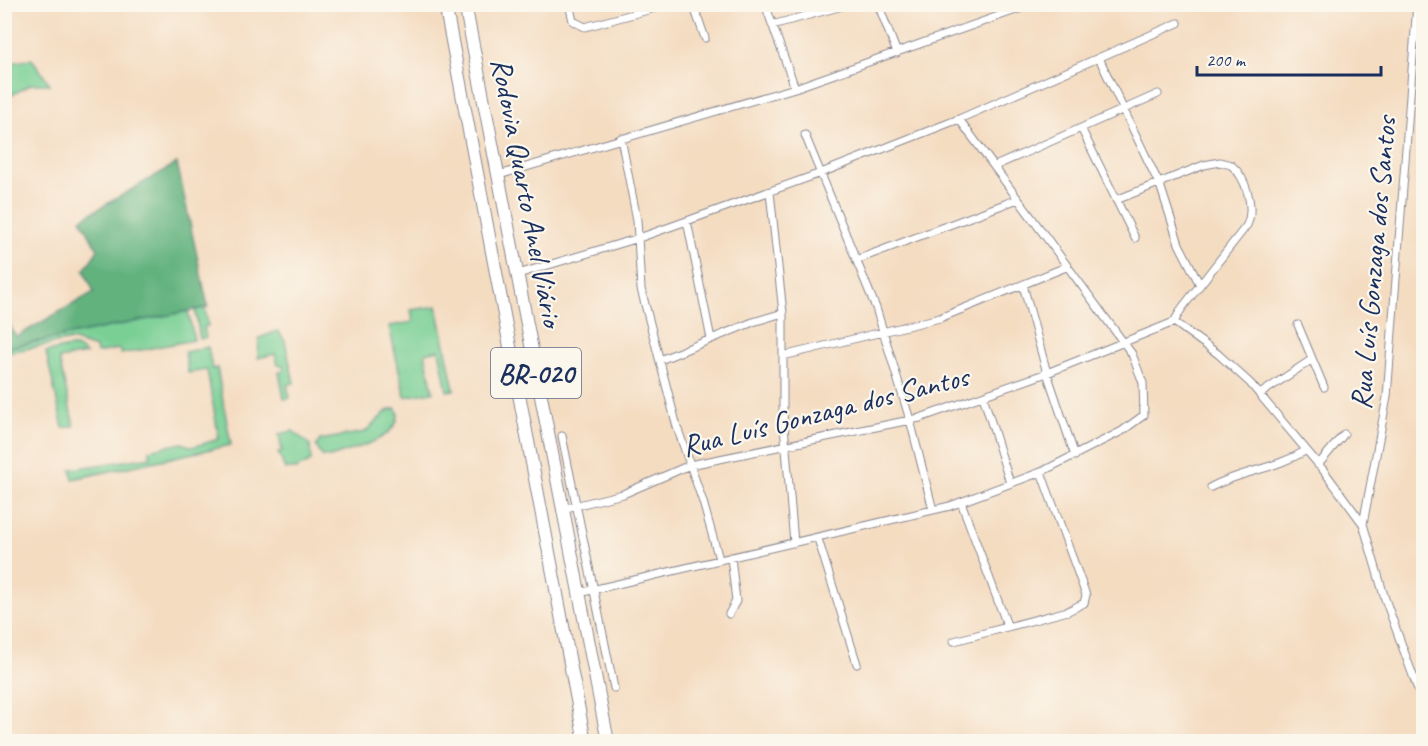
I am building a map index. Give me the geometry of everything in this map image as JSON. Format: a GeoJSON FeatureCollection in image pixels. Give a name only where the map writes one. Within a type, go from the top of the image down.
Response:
{"type":"FeatureCollection","features":[{"type":"Feature","properties":{"kind":"highway","name":"Rodovia Quarto Anel Viário"},"geometry":{"type":"LineString","coordinates":[[445,4],[585,741]]}},
{"type":"Feature","properties":{"kind":"highway","name":"Rodovia Quarto Anel Viário"},"geometry":{"type":"LineString","coordinates":[[465,4],[513,245],[561,509],[608,741]]}},
{"type":"Feature","properties":{"kind":"highway"},"geometry":{"type":"LineString","coordinates":[[479,188],[499,175]]}},
{"type":"Feature","properties":{"kind":"highway"},"geometry":{"type":"LineString","coordinates":[[490,248],[513,245]]}},
{"type":"Feature","properties":{"kind":"highway"},"geometry":{"type":"LineString","coordinates":[[535,487],[556,483]]}},
{"type":"Feature","properties":{"kind":"street"},"geometry":{"type":"LineString","coordinates":[[569,4],[573,21],[585,27],[670,4]]}},
{"type":"Feature","properties":{"kind":"street"},"geometry":{"type":"LineString","coordinates":[[693,4],[705,38]]}},
{"type":"Feature","properties":{"kind":"street"},"geometry":{"type":"LineString","coordinates":[[765,4],[795,88]]}},
{"type":"Feature","properties":{"kind":"street"},"geometry":{"type":"LineString","coordinates":[[772,25],[850,4]]}},
{"type":"Feature","properties":{"kind":"street"},"geometry":{"type":"LineString","coordinates":[[878,4],[897,53]]}},
{"type":"Feature","properties":{"kind":"street"},"geometry":{"type":"LineString","coordinates":[[499,175],[795,88],[897,53],[1011,8],[1033,4]]}},
{"type":"Feature","properties":{"kind":"street","name":"Rua Luís Gonzaga dos Santos"},"geometry":{"type":"LineString","coordinates":[[1363,524],[1387,397],[1417,4]]}},
{"type":"Feature","properties":{"kind":"street"},"geometry":{"type":"LineString","coordinates":[[518,274],[639,238],[821,173],[959,119],[1178,23]]}},
{"type":"Feature","properties":{"kind":"street"},"geometry":{"type":"LineString","coordinates":[[1099,58],[1158,182],[1179,244],[1200,285]]}},
{"type":"Feature","properties":{"kind":"street"},"geometry":{"type":"LineString","coordinates":[[995,166],[1158,94]]}},
{"type":"Feature","properties":{"kind":"street"},"geometry":{"type":"LineString","coordinates":[[579,593],[718,559],[818,539],[961,502],[1041,472],[1075,456],[1132,425],[1144,415],[1144,391],[1137,364],[959,119]]}},
{"type":"Feature","properties":{"kind":"street"},"geometry":{"type":"LineString","coordinates":[[1080,128],[1135,238]]}},
{"type":"Feature","properties":{"kind":"street"},"geometry":{"type":"LineString","coordinates":[[805,135],[884,333],[910,420],[933,510]]}},
{"type":"Feature","properties":{"kind":"street"},"geometry":{"type":"LineString","coordinates":[[621,138],[639,238],[641,289],[718,559]]}},
{"type":"Feature","properties":{"kind":"street"},"geometry":{"type":"LineString","coordinates":[[1116,200],[1158,182],[1220,162],[1231,165],[1245,182],[1250,218],[1174,322]]}},
{"type":"Feature","properties":{"kind":"street"},"geometry":{"type":"LineString","coordinates":[[770,192],[783,313],[784,446],[794,543]]}},
{"type":"Feature","properties":{"kind":"street"},"geometry":{"type":"LineString","coordinates":[[856,260],[1018,199]]}},
{"type":"Feature","properties":{"kind":"street"},"geometry":{"type":"LineString","coordinates":[[687,221],[711,339]]}},
{"type":"Feature","properties":{"kind":"street"},"geometry":{"type":"LineString","coordinates":[[783,356],[940,318],[1066,267]]}},
{"type":"Feature","properties":{"kind":"street"},"geometry":{"type":"LineString","coordinates":[[1023,285],[1047,374],[1075,456]]}},
{"type":"Feature","properties":{"kind":"street"},"geometry":{"type":"LineString","coordinates":[[660,360],[763,318],[783,313]]}},
{"type":"Feature","properties":{"kind":"street","name":"Rua Luís Gonzaga dos Santos"},"geometry":{"type":"LineString","coordinates":[[561,509],[623,494],[690,465],[910,420],[1047,374],[1174,322],[1218,354],[1260,394],[1363,524],[1385,599],[1424,706]]}},
{"type":"Feature","properties":{"kind":"street"},"geometry":{"type":"LineString","coordinates":[[1298,325],[1324,387]]}},
{"type":"Feature","properties":{"kind":"street"},"geometry":{"type":"LineString","coordinates":[[1260,394],[1311,360]]}},
{"type":"Feature","properties":{"kind":"street"},"geometry":{"type":"LineString","coordinates":[[983,396],[1010,483]]}},
{"type":"Feature","properties":{"kind":"street"},"geometry":{"type":"LineString","coordinates":[[1318,465],[1344,434]]}},
{"type":"Feature","properties":{"kind":"street"},"geometry":{"type":"LineString","coordinates":[[562,436],[614,688]]}},
{"type":"Feature","properties":{"kind":"street"},"geometry":{"type":"LineString","coordinates":[[1211,486],[1233,476],[1274,467],[1305,451]]}},
{"type":"Feature","properties":{"kind":"street"},"geometry":{"type":"LineString","coordinates":[[954,641],[1007,625],[1074,609],[1082,606],[1086,599],[1041,472]]}},
{"type":"Feature","properties":{"kind":"street"},"geometry":{"type":"LineString","coordinates":[[961,502],[1007,625]]}},
{"type":"Feature","properties":{"kind":"street"},"geometry":{"type":"LineString","coordinates":[[818,539],[857,664]]}},
{"type":"Feature","properties":{"kind":"street"},"geometry":{"type":"LineString","coordinates":[[729,614],[736,600],[731,557]]}},
{"type":"Feature","properties":{"kind":"green space"},"geometry":{"type":"Polygon","coordinates":[[[32,59],[50,84],[31,84],[5,99],[5,64],[32,59]]]}},
{"type":"Feature","properties":{"kind":"green space"},"geometry":{"type":"Polygon","coordinates":[[[177,163],[208,307],[5,348],[5,316],[16,337],[94,292],[84,270],[98,250],[81,219],[177,163]]]}},
{"type":"Feature","properties":{"kind":"green space"},"geometry":{"type":"Polygon","coordinates":[[[437,306],[454,390],[447,391],[439,350],[425,353],[433,392],[405,397],[389,326],[413,322],[411,310],[437,306]]]}},
{"type":"Feature","properties":{"kind":"green space"},"geometry":{"type":"Polygon","coordinates":[[[205,308],[208,326],[204,327],[206,338],[200,339],[195,310],[205,308]]]}},
{"type":"Feature","properties":{"kind":"green space"},"geometry":{"type":"Polygon","coordinates":[[[188,311],[194,340],[121,354],[119,349],[97,353],[96,348],[71,340],[10,352],[6,348],[188,311]]]}},
{"type":"Feature","properties":{"kind":"green space"},"geometry":{"type":"Polygon","coordinates":[[[278,331],[285,341],[294,383],[287,385],[290,398],[284,399],[279,372],[284,371],[283,365],[278,365],[275,354],[258,358],[259,338],[278,331]]]}},
{"type":"Feature","properties":{"kind":"green space"},"geometry":{"type":"Polygon","coordinates":[[[76,347],[86,354],[59,359],[74,426],[63,428],[46,352],[76,347]]]}},
{"type":"Feature","properties":{"kind":"green space"},"geometry":{"type":"Polygon","coordinates":[[[208,347],[212,369],[217,368],[231,445],[73,479],[71,469],[151,457],[149,450],[182,443],[192,447],[219,439],[207,370],[188,373],[185,352],[208,347]]]}},
{"type":"Feature","properties":{"kind":"green space"},"geometry":{"type":"Polygon","coordinates":[[[395,408],[398,412],[397,422],[391,430],[373,442],[330,457],[322,456],[316,446],[320,440],[365,432],[387,411],[395,408]]]}},
{"type":"Feature","properties":{"kind":"green space"},"geometry":{"type":"Polygon","coordinates":[[[293,431],[310,445],[311,461],[296,469],[285,469],[278,452],[282,451],[279,434],[293,431]]]}}]}
